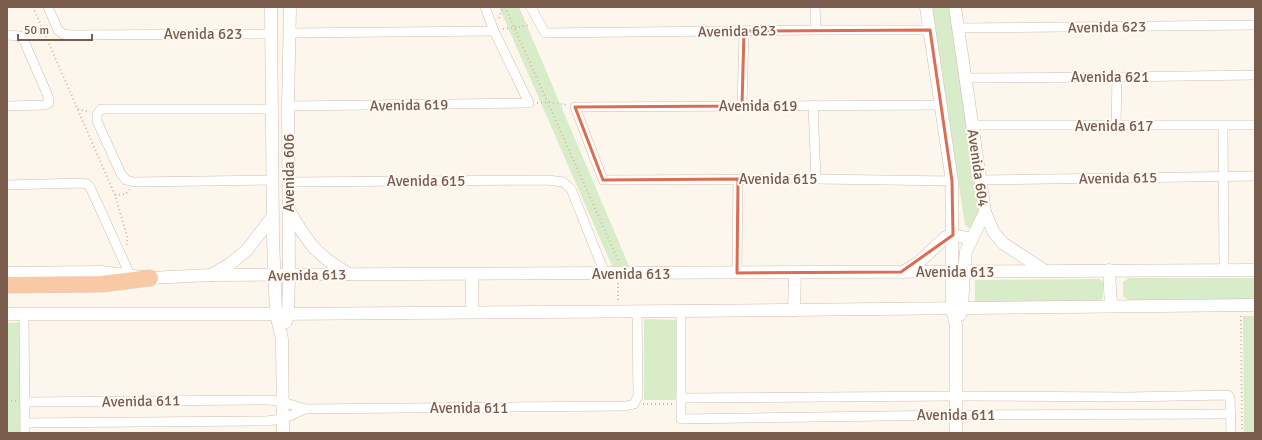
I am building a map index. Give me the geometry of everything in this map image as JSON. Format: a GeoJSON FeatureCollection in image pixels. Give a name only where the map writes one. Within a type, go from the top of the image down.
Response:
{"type":"FeatureCollection","features":[{"type":"Feature","properties":{"kind":"highway"},"geometry":{"type":"LineString","coordinates":[[7,285],[102,284],[150,278]]}},
{"type":"Feature","properties":{"kind":"street","name":"Avenida 623"},"geometry":{"type":"LineString","coordinates":[[48,7],[58,30],[63,34],[71,36],[271,34]]}},
{"type":"Feature","properties":{"kind":"street","name":"Avenida 606"},"geometry":{"type":"LineString","coordinates":[[271,7],[274,276],[282,314]]}},
{"type":"Feature","properties":{"kind":"street","name":"Avenida 606"},"geometry":{"type":"LineString","coordinates":[[283,433],[282,314],[289,276],[290,182],[288,106],[291,33],[290,7]]}},
{"type":"Feature","properties":{"kind":"street"},"geometry":{"type":"LineString","coordinates":[[485,7],[494,31],[529,103]]}},
{"type":"Feature","properties":{"kind":"street"},"geometry":{"type":"LineString","coordinates":[[531,7],[539,23]]}},
{"type":"Feature","properties":{"kind":"street"},"geometry":{"type":"LineString","coordinates":[[815,7],[816,30]]}},
{"type":"Feature","properties":{"kind":"street","name":"Avenida 604"},"geometry":{"type":"LineString","coordinates":[[926,7],[952,181],[953,235],[958,272],[955,396],[956,433]]}},
{"type":"Feature","properties":{"kind":"street","name":"Avenida 604"},"geometry":{"type":"LineString","coordinates":[[955,7],[985,212],[966,251],[958,272]]}},
{"type":"Feature","properties":{"kind":"street","name":"Avenida 623"},"geometry":{"type":"LineString","coordinates":[[539,23],[545,33],[930,30]]}},
{"type":"Feature","properties":{"kind":"street","name":"Avenida 623"},"geometry":{"type":"LineString","coordinates":[[958,28],[1255,25]]}},
{"type":"Feature","properties":{"kind":"street"},"geometry":{"type":"LineString","coordinates":[[291,33],[494,31]]}},
{"type":"Feature","properties":{"kind":"street"},"geometry":{"type":"LineString","coordinates":[[742,106],[744,31]]}},
{"type":"Feature","properties":{"kind":"street"},"geometry":{"type":"LineString","coordinates":[[7,36],[20,36],[24,41],[48,96],[49,103],[44,105],[7,106]]}},
{"type":"Feature","properties":{"kind":"street","name":"Avenida 621"},"geometry":{"type":"LineString","coordinates":[[965,78],[1255,75]]}},
{"type":"Feature","properties":{"kind":"street"},"geometry":{"type":"LineString","coordinates":[[1116,126],[1117,77]]}},
{"type":"Feature","properties":{"kind":"street","name":"Avenida 619"},"geometry":{"type":"LineString","coordinates":[[288,106],[529,103]]}},
{"type":"Feature","properties":{"kind":"street","name":"Avenida 619"},"geometry":{"type":"LineString","coordinates":[[574,107],[941,105]]}},
{"type":"Feature","properties":{"kind":"street"},"geometry":{"type":"LineString","coordinates":[[813,106],[816,178]]}},
{"type":"Feature","properties":{"kind":"street","name":"Avenida 615"},"geometry":{"type":"LineString","coordinates":[[574,107],[604,180],[816,178],[952,181]]}},
{"type":"Feature","properties":{"kind":"street"},"geometry":{"type":"LineString","coordinates":[[272,109],[101,109],[96,114],[97,121],[121,174],[126,180],[134,182],[273,180]]}},
{"type":"Feature","properties":{"kind":"street","name":"Avenida 617"},"geometry":{"type":"LineString","coordinates":[[972,125],[1255,125]]}},
{"type":"Feature","properties":{"kind":"street"},"geometry":{"type":"LineString","coordinates":[[1223,126],[1224,270]]}},
{"type":"Feature","properties":{"kind":"street","name":"Avenida 615"},"geometry":{"type":"LineString","coordinates":[[980,180],[1255,176]]}},
{"type":"Feature","properties":{"kind":"street"},"geometry":{"type":"LineString","coordinates":[[737,273],[738,179]]}},
{"type":"Feature","properties":{"kind":"street","name":"Avenida 615"},"geometry":{"type":"LineString","coordinates":[[290,182],[548,180],[563,182],[571,189],[611,274]]}},
{"type":"Feature","properties":{"kind":"street"},"geometry":{"type":"LineString","coordinates":[[7,185],[87,184],[90,187],[130,275]]}},
{"type":"Feature","properties":{"kind":"street"},"geometry":{"type":"LineString","coordinates":[[289,210],[308,242],[318,253],[333,265],[350,275]]}},
{"type":"Feature","properties":{"kind":"street"},"geometry":{"type":"LineString","coordinates":[[985,212],[994,233],[1004,244],[1045,271]]}},
{"type":"Feature","properties":{"kind":"street"},"geometry":{"type":"LineString","coordinates":[[211,276],[230,264],[247,250],[273,216]]}},
{"type":"Feature","properties":{"kind":"street"},"geometry":{"type":"LineString","coordinates":[[273,229],[289,228]]}},
{"type":"Feature","properties":{"kind":"street"},"geometry":{"type":"LineString","coordinates":[[901,272],[919,262],[946,237],[953,235],[972,239]]}},
{"type":"Feature","properties":{"kind":"street"},"geometry":{"type":"LineString","coordinates":[[1109,270],[1111,306]]}},
{"type":"Feature","properties":{"kind":"street","name":"Avenida 613"},"geometry":{"type":"LineString","coordinates":[[7,273],[101,272],[150,278],[211,276],[472,274],[1255,270]]}},
{"type":"Feature","properties":{"kind":"street"},"geometry":{"type":"LineString","coordinates":[[794,310],[795,273]]}},
{"type":"Feature","properties":{"kind":"street"},"geometry":{"type":"LineString","coordinates":[[472,274],[472,312]]}},
{"type":"Feature","properties":{"kind":"street"},"geometry":{"type":"LineString","coordinates":[[7,314],[618,312],[1255,305]]}},
{"type":"Feature","properties":{"kind":"street"},"geometry":{"type":"LineString","coordinates":[[634,404],[638,396],[637,311]]}},
{"type":"Feature","properties":{"kind":"street"},"geometry":{"type":"LineString","coordinates":[[681,311],[681,401]]}},
{"type":"Feature","properties":{"kind":"street"},"geometry":{"type":"LineString","coordinates":[[24,314],[20,402],[25,422],[25,433]]}},
{"type":"Feature","properties":{"kind":"street","name":"Avenida 611"},"geometry":{"type":"LineString","coordinates":[[955,396],[1229,396],[1231,414],[956,415],[681,419],[681,401],[955,396]]}},
{"type":"Feature","properties":{"kind":"street","name":"Avenida 611"},"geometry":{"type":"LineString","coordinates":[[20,402],[269,400],[283,402],[305,409],[626,406],[634,404]]}},
{"type":"Feature","properties":{"kind":"street","name":"Avenida 611"},"geometry":{"type":"LineString","coordinates":[[25,422],[266,421],[283,419],[305,409]]}},
{"type":"Feature","properties":{"kind":"street"},"geometry":{"type":"LineString","coordinates":[[1231,414],[1231,433]]}},
{"type":"Feature","properties":{"kind":"path"},"geometry":{"type":"LineString","coordinates":[[33,7],[115,195],[127,236],[128,252]]}},
{"type":"Feature","properties":{"kind":"path"},"geometry":{"type":"LineString","coordinates":[[505,7],[619,261],[611,274],[618,312]]}},
{"type":"Feature","properties":{"kind":"path"},"geometry":{"type":"LineString","coordinates":[[494,31],[539,23]]}},
{"type":"Feature","properties":{"kind":"path"},"geometry":{"type":"LineString","coordinates":[[529,103],[548,102],[574,107]]}},
{"type":"Feature","properties":{"kind":"path"},"geometry":{"type":"LineString","coordinates":[[78,109],[96,114]]}},
{"type":"Feature","properties":{"kind":"path"},"geometry":{"type":"LineString","coordinates":[[1241,306],[1242,433]]}},
{"type":"Feature","properties":{"kind":"path"},"geometry":{"type":"LineString","coordinates":[[7,401],[20,402]]}},
{"type":"Feature","properties":{"kind":"path"},"geometry":{"type":"LineString","coordinates":[[634,404],[681,401]]}},
{"type":"Feature","properties":{"kind":"highlighted area"},"geometry":{"type":"Polygon","coordinates":[[[930,30],[952,181],[953,235],[901,272],[737,273],[738,179],[603,180],[575,107],[742,106],[744,31],[930,30]]]}},
{"type":"Feature","properties":{"kind":"green space"},"geometry":{"type":"Polygon","coordinates":[[[499,7],[519,7],[629,266],[612,266],[499,7]]]}},
{"type":"Feature","properties":{"kind":"green space"},"geometry":{"type":"Polygon","coordinates":[[[932,7],[951,7],[981,214],[972,230],[965,225],[932,7]]]}},
{"type":"Feature","properties":{"kind":"green space"},"geometry":{"type":"Polygon","coordinates":[[[1129,278],[1255,278],[1255,300],[1129,300],[1123,296],[1123,282],[1129,278]]]}},
{"type":"Feature","properties":{"kind":"green space"},"geometry":{"type":"Polygon","coordinates":[[[1100,279],[1103,282],[1103,298],[1101,301],[975,302],[975,280],[1100,279]]]}},
{"type":"Feature","properties":{"kind":"green space"},"geometry":{"type":"Polygon","coordinates":[[[1243,316],[1255,316],[1255,433],[1244,433],[1243,316]]]}},
{"type":"Feature","properties":{"kind":"green space"},"geometry":{"type":"Polygon","coordinates":[[[644,319],[677,320],[677,400],[644,400],[644,319]]]}},
{"type":"Feature","properties":{"kind":"green space"},"geometry":{"type":"Polygon","coordinates":[[[19,322],[21,433],[7,433],[7,323],[19,322]]]}}]}
